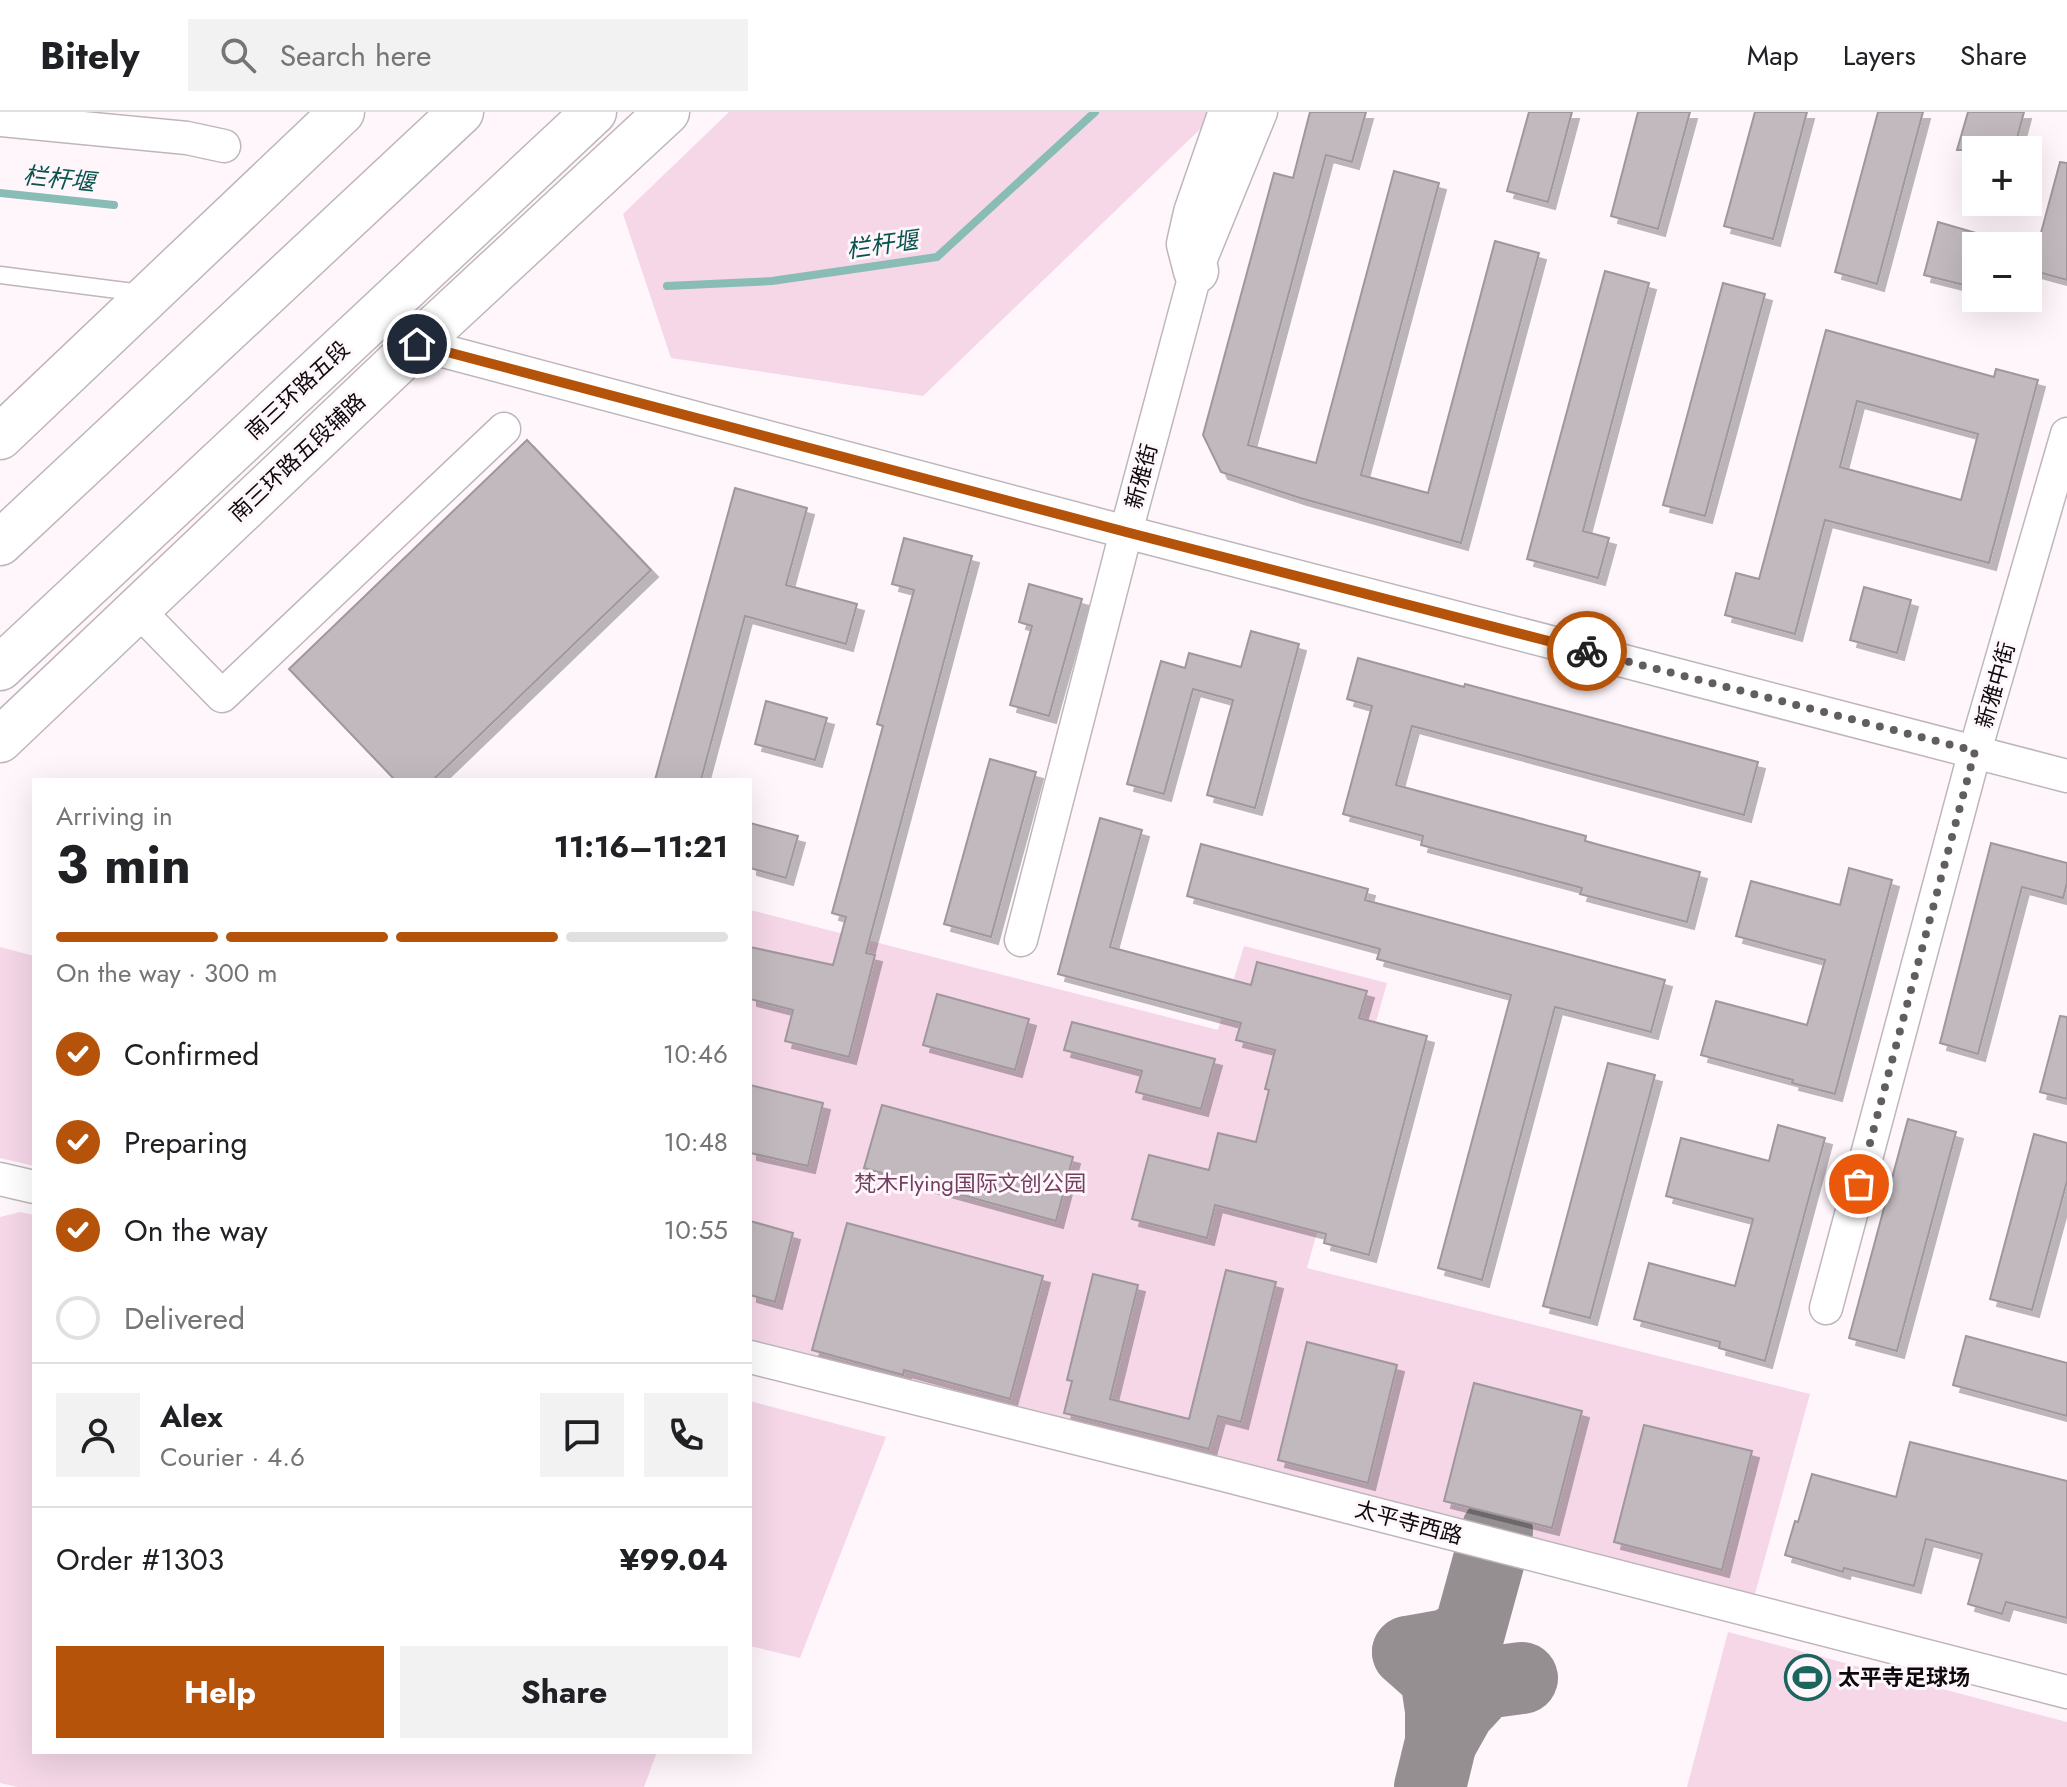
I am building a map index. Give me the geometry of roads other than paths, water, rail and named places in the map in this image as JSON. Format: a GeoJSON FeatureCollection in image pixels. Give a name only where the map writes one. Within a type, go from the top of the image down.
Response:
{"type":"FeatureCollection","features":[{"type":"Feature","properties":{"kind":"main road"},"geometry":{"type":"LineString","coordinates":[[0,437],[342,112]]}},
{"type":"Feature","properties":{"kind":"main road"},"geometry":{"type":"LineString","coordinates":[[0,543],[461,112]]}},
{"type":"Feature","properties":{"kind":"main road","name":"南三环路五段"},"geometry":{"type":"LineString","coordinates":[[0,668],[594,112]]}},
{"type":"Feature","properties":{"kind":"main road","name":"南三环路五段辅路"},"geometry":{"type":"LineString","coordinates":[[0,740],[417,344],[667,112]]}},
{"type":"Feature","properties":{"kind":"main road"},"geometry":{"type":"LineString","coordinates":[[1196,271],[1189,244],[1196,213],[1241,112]]}},
{"type":"Feature","properties":{"kind":"street"},"geometry":{"type":"LineString","coordinates":[[0,120],[187,138],[224,146]]}},
{"type":"Feature","properties":{"kind":"street","name":"新雅街"},"geometry":{"type":"LineString","coordinates":[[1021,940],[1196,271]]}},
{"type":"Feature","properties":{"kind":"street"},"geometry":{"type":"LineString","coordinates":[[417,344],[2067,776]]}},
{"type":"Feature","properties":{"kind":"street"},"geometry":{"type":"LineString","coordinates":[[137,609],[222,696],[504,429]]}},
{"type":"Feature","properties":{"kind":"street","name":"新雅中街"},"geometry":{"type":"LineString","coordinates":[[1826,1308],[1975,751],[2067,434]]}},
{"type":"Feature","properties":{"kind":"street"},"geometry":{"type":"LineString","coordinates":[[0,1179],[32,1187]]}},
{"type":"Feature","properties":{"kind":"street","name":"太平寺西路"},"geometry":{"type":"LineString","coordinates":[[752,1357],[1239,1478],[2067,1692]]}},
{"type":"Feature","properties":{"kind":"lane"},"geometry":{"type":"LineString","coordinates":[[0,275],[149,294]]}},
{"type":"Feature","properties":{"kind":"waterway","name":"栏杆堰"},"geometry":{"type":"LineString","coordinates":[[667,286],[772,281],[937,257],[1095,112]]}},
{"type":"Feature","properties":{"kind":"waterway","name":"栏杆堰"},"geometry":{"type":"LineString","coordinates":[[0,193],[114,205]]}},
{"type":"Feature","properties":{"kind":"place","name":"太平寺足球场"},"geometry":{"type":"Point","coordinates":[1807,1677]}},
{"type":"Feature","properties":{"kind":"park label","name":"梵木Flying国际文创公园"},"geometry":{"type":"Point","coordinates":[970,1183]}}]}
